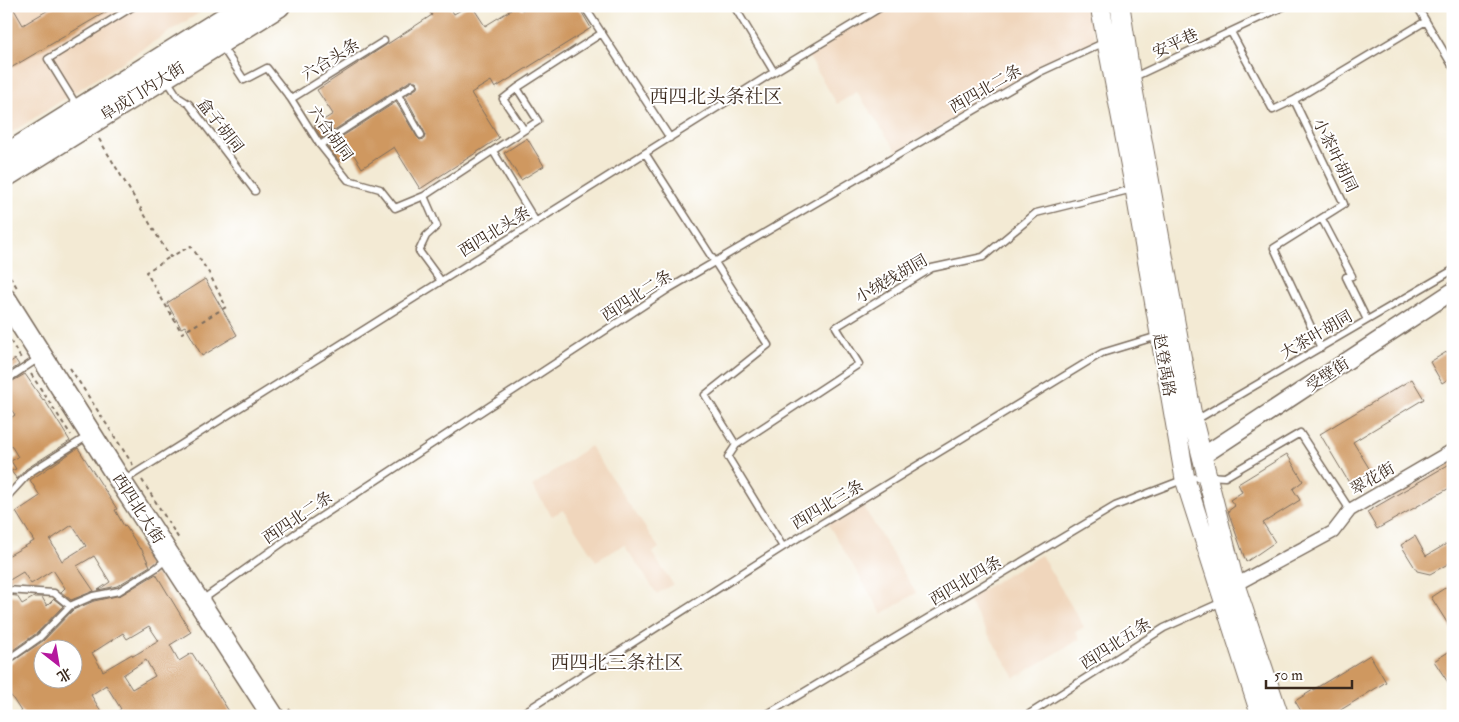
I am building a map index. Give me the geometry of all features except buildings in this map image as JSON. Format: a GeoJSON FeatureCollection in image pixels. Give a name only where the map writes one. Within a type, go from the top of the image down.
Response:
{"type":"FeatureCollection","features":[{"type":"Feature","properties":{"kind":"main road","name":"阜成门内大街"},"geometry":{"type":"LineString","coordinates":[[6,176],[84,117],[244,6]]}},
{"type":"Feature","properties":{"kind":"main road","name":"阜成门内大街"},"geometry":{"type":"LineString","coordinates":[[6,155],[165,77],[279,6]]}},
{"type":"Feature","properties":{"kind":"main road","name":"赵登禹路"},"geometry":{"type":"LineString","coordinates":[[1100,6],[1135,188],[1159,336],[1186,479],[1223,602],[1261,716]]}},
{"type":"Feature","properties":{"kind":"main road","name":"赵登禹路"},"geometry":{"type":"LineString","coordinates":[[1120,6],[1131,79],[1193,422],[1235,585],[1280,716]]}},
{"type":"Feature","properties":{"kind":"main road","name":"西四北大街"},"geometry":{"type":"LineString","coordinates":[[14,297],[42,356],[91,434],[129,477],[176,550],[198,602],[280,712]]}},
{"type":"Feature","properties":{"kind":"street","name":"受壁街"},"geometry":{"type":"LineString","coordinates":[[1202,457],[1453,291]]}},
{"type":"Feature","properties":{"kind":"street","name":"翠花街"},"geometry":{"type":"LineString","coordinates":[[1235,585],[1333,532],[1350,510],[1453,450]]}},
{"type":"Feature","properties":{"kind":"lane"},"geometry":{"type":"LineString","coordinates":[[84,117],[48,59],[134,6]]}},
{"type":"Feature","properties":{"kind":"lane"},"geometry":{"type":"LineString","coordinates":[[584,6],[670,138]]}},
{"type":"Feature","properties":{"kind":"lane"},"geometry":{"type":"LineString","coordinates":[[734,6],[774,72]]}},
{"type":"Feature","properties":{"kind":"lane","name":"西四北头条"},"geometry":{"type":"LineString","coordinates":[[129,477],[774,72],[883,6]]}},
{"type":"Feature","properties":{"kind":"lane","name":"安平巷"},"geometry":{"type":"LineString","coordinates":[[1131,79],[1285,6]]}},
{"type":"Feature","properties":{"kind":"lane"},"geometry":{"type":"LineString","coordinates":[[1417,6],[1453,67]]}},
{"type":"Feature","properties":{"kind":"lane"},"geometry":{"type":"LineString","coordinates":[[1231,32],[1272,110],[1294,100],[1426,21]]}},
{"type":"Feature","properties":{"kind":"lane"},"geometry":{"type":"LineString","coordinates":[[524,130],[503,99],[602,33]]}},
{"type":"Feature","properties":{"kind":"lane","name":"六合头条"},"geometry":{"type":"LineString","coordinates":[[290,99],[384,41]]}},
{"type":"Feature","properties":{"kind":"lane","name":"西四北二条"},"geometry":{"type":"LineString","coordinates":[[198,602],[305,527],[670,288],[1040,72],[1107,41]]}},
{"type":"Feature","properties":{"kind":"lane","name":"六合胡同"},"geometry":{"type":"LineString","coordinates":[[220,43],[244,80],[267,68],[320,145],[348,180],[380,189],[395,208],[424,196],[538,121],[517,88]]}},
{"type":"Feature","properties":{"kind":"lane","name":"盒子胡同"},"geometry":{"type":"LineString","coordinates":[[165,77],[178,97],[190,104],[255,191]]}},
{"type":"Feature","properties":{"kind":"lane"},"geometry":{"type":"LineString","coordinates":[[320,145],[413,85]]}},
{"type":"Feature","properties":{"kind":"lane"},"geometry":{"type":"LineString","coordinates":[[398,95],[421,135]]}},
{"type":"Feature","properties":{"kind":"lane","name":"小茶叶胡同"},"geometry":{"type":"LineString","coordinates":[[1294,100],[1344,204],[1274,248],[1321,348]]}},
{"type":"Feature","properties":{"kind":"lane"},"geometry":{"type":"LineString","coordinates":[[493,150],[536,222]]}},
{"type":"Feature","properties":{"kind":"lane"},"geometry":{"type":"LineString","coordinates":[[645,154],[768,345],[706,395],[736,445],[728,457],[783,547]]}},
{"type":"Feature","properties":{"kind":"lane","name":"小绒线胡同"},"geometry":{"type":"LineString","coordinates":[[736,445],[858,364],[836,327],[932,268],[983,257],[1036,213],[1135,188]]}},
{"type":"Feature","properties":{"kind":"lane"},"geometry":{"type":"LineString","coordinates":[[424,196],[437,226],[426,236],[419,251],[441,281]]}},
{"type":"Feature","properties":{"kind":"lane"},"geometry":{"type":"LineString","coordinates":[[1322,219],[1352,276],[1346,277],[1368,320]]}},
{"type":"Feature","properties":{"kind":"lane","name":"大茶叶胡同"},"geometry":{"type":"LineString","coordinates":[[1193,422],[1453,270]]}},
{"type":"Feature","properties":{"kind":"lane","name":"西四北三条"},"geometry":{"type":"LineString","coordinates":[[518,716],[783,547],[1102,352],[1159,336]]}},
{"type":"Feature","properties":{"kind":"lane"},"geometry":{"type":"LineString","coordinates":[[6,380],[42,356]]}},
{"type":"Feature","properties":{"kind":"lane","name":"西四北四条"},"geometry":{"type":"LineString","coordinates":[[764,716],[1115,506],[1186,479],[1206,476],[1225,477],[1300,433],[1350,510]]}},
{"type":"Feature","properties":{"kind":"lane"},"geometry":{"type":"LineString","coordinates":[[6,498],[29,473],[91,434]]}},
{"type":"Feature","properties":{"kind":"lane"},"geometry":{"type":"LineString","coordinates":[[6,662],[40,637],[70,606],[93,596],[119,591],[156,568],[176,550]]}},
{"type":"Feature","properties":{"kind":"lane"},"geometry":{"type":"LineString","coordinates":[[6,590],[54,593],[70,606]]}},
{"type":"Feature","properties":{"kind":"lane","name":"西四北五条"},"geometry":{"type":"LineString","coordinates":[[1026,716],[1164,628],[1223,602]]}},
{"type":"Feature","properties":{"kind":"path"},"geometry":{"type":"LineString","coordinates":[[84,117],[170,257]]}},
{"type":"Feature","properties":{"kind":"path"},"geometry":{"type":"LineString","coordinates":[[191,246],[209,273],[226,307],[182,333],[146,272],[170,257],[191,246]]}},
{"type":"Feature","properties":{"kind":"path"},"geometry":{"type":"LineString","coordinates":[[6,270],[14,297]]}},
{"type":"Feature","properties":{"kind":"path"},"geometry":{"type":"LineString","coordinates":[[69,367],[129,477],[176,550]]}},
{"type":"Feature","properties":{"kind":"path"},"geometry":{"type":"LineString","coordinates":[[280,712],[293,716]]}},
{"type":"Feature","properties":{"kind":"shaded area"},"geometry":{"type":"Polygon","coordinates":[[[6,6],[210,6],[6,136],[6,6]]]}},
{"type":"Feature","properties":{"kind":"shaded area"},"geometry":{"type":"Polygon","coordinates":[[[886,6],[1087,6],[1096,42],[1062,56],[897,152],[857,92],[837,104],[807,54],[886,6]]]}},
{"type":"Feature","properties":{"kind":"shaded area"},"geometry":{"type":"Polygon","coordinates":[[[590,446],[659,548],[652,553],[673,584],[657,594],[624,545],[596,561],[563,510],[552,516],[532,486],[590,446]]]}},
{"type":"Feature","properties":{"kind":"shaded area"},"geometry":{"type":"Polygon","coordinates":[[[862,504],[916,593],[882,614],[828,524],[862,504]]]}},
{"type":"Feature","properties":{"kind":"shaded area"},"geometry":{"type":"Polygon","coordinates":[[[1041,555],[1084,627],[1076,632],[1080,639],[1015,678],[967,599],[1041,555]]]}},
{"type":"Feature","properties":{"kind":"district","name":"西四北头条社区"},"geometry":{"type":"Point","coordinates":[716,96]}},
{"type":"Feature","properties":{"kind":"district","name":"西四北三条社区"},"geometry":{"type":"Point","coordinates":[617,662]}}]}
